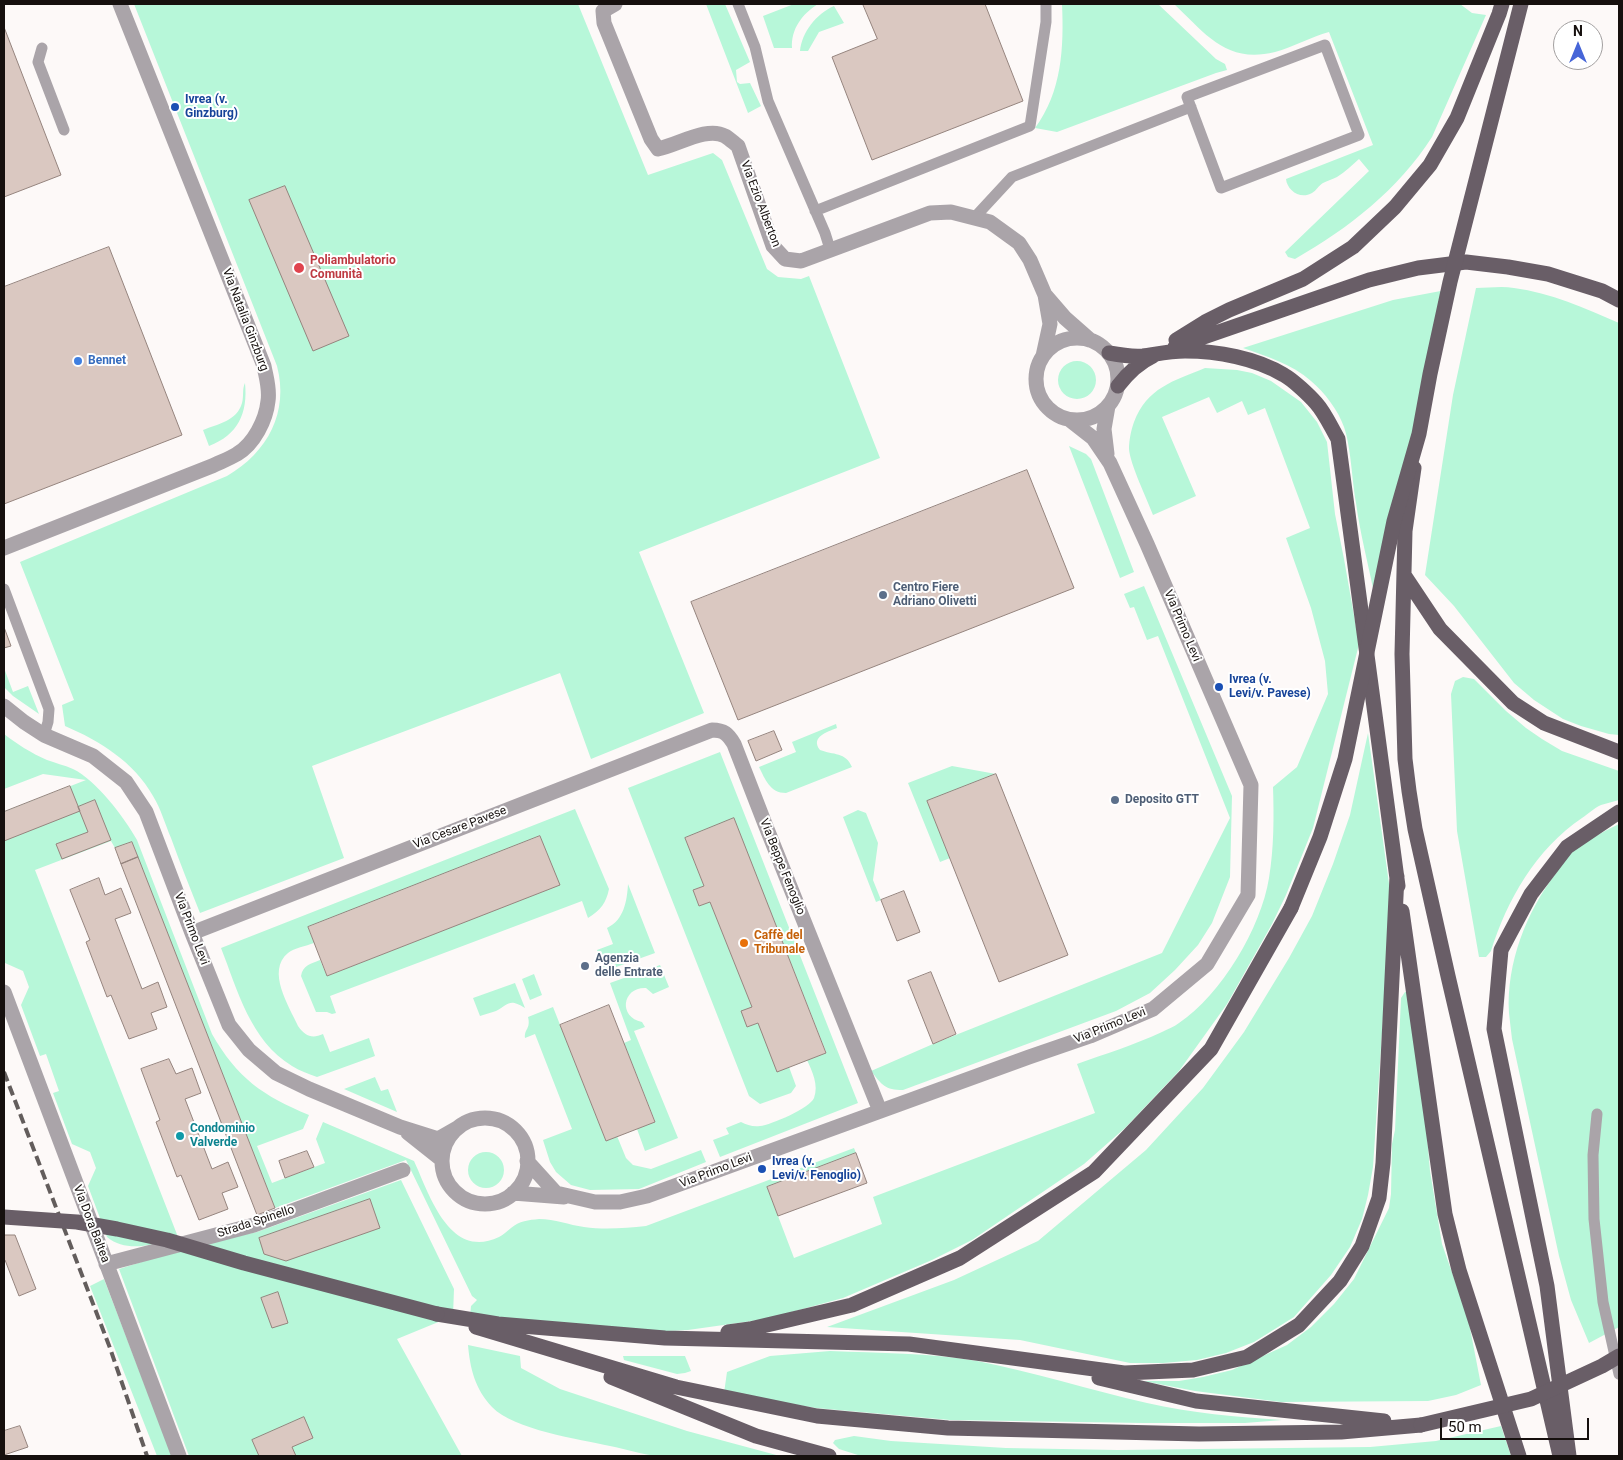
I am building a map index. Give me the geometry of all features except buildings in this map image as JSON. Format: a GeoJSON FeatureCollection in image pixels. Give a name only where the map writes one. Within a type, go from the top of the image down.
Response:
{"type":"FeatureCollection","features":[{"type":"Feature","properties":{"kind":"main road"},"geometry":{"type":"LineString","coordinates":[[1118,386],[1144,360],[1161,352],[1205,322],[1303,279],[1353,247],[1395,207],[1430,164],[1457,118],[1502,4]]}},
{"type":"Feature","properties":{"kind":"main road"},"geometry":{"type":"LineString","coordinates":[[1521,4],[1450,282],[1419,434],[1405,531],[1402,654],[1405,759],[1415,829],[1560,1456]]}},
{"type":"Feature","properties":{"kind":"main road"},"geometry":{"type":"LineString","coordinates":[[1109,353],[1126,356],[1144,356],[1161,352],[1369,280],[1418,268],[1466,262],[1548,274],[1602,291],[1619,300]]}},
{"type":"Feature","properties":{"kind":"main road"},"geometry":{"type":"LineString","coordinates":[[1161,352],[1200,352],[1234,357],[1262,364],[1286,375],[1316,403],[1338,439],[1445,1214],[1459,1270],[1519,1456]]}},
{"type":"Feature","properties":{"kind":"main road"},"geometry":{"type":"LineString","coordinates":[[665,1338],[750,1329],[852,1305],[960,1258],[1094,1172],[1211,1049],[1291,908],[1320,837],[1345,759],[1394,521],[1419,434]]}},
{"type":"Feature","properties":{"kind":"main road"},"geometry":{"type":"LineString","coordinates":[[1404,575],[1440,629],[1513,703],[1544,723],[1619,752]]}},
{"type":"Feature","properties":{"kind":"main road"},"geometry":{"type":"LineString","coordinates":[[1573,734],[1619,741]]}},
{"type":"Feature","properties":{"kind":"main road"},"geometry":{"type":"LineString","coordinates":[[1569,1456],[1547,1286],[1494,1028],[1501,950],[1532,894],[1567,847],[1619,812]]}},
{"type":"Feature","properties":{"kind":"main road"},"geometry":{"type":"LineString","coordinates":[[497,1329],[665,1338],[910,1344],[1124,1373],[1192,1370],[1247,1357],[1299,1326],[1340,1281],[1362,1246],[1379,1198],[1383,1163],[1397,876]]}},
{"type":"Feature","properties":{"kind":"main road"},"geometry":{"type":"LineString","coordinates":[[4,1217],[77,1222],[167,1240],[254,1266],[497,1329],[756,1436],[829,1456]]}},
{"type":"Feature","properties":{"kind":"main road"},"geometry":{"type":"LineString","coordinates":[[536,1346],[676,1387],[808,1414],[948,1428],[1199,1434],[1341,1432],[1420,1425],[1532,1399],[1619,1356]]}},
{"type":"Feature","properties":{"kind":"main road"},"geometry":{"type":"LineString","coordinates":[[1025,1360],[1196,1401],[1420,1425]]}},
{"type":"Feature","properties":{"kind":"street","name":"Via Natalia Ginzburg"},"geometry":{"type":"LineString","coordinates":[[4,548],[238,454],[254,438],[263,420],[268,401],[268,385],[264,366],[120,4]]}},
{"type":"Feature","properties":{"kind":"street","name":"Via Ezio Alberton"},"geometry":{"type":"LineString","coordinates":[[615,4],[602,11],[604,23],[651,139],[658,149],[671,147],[706,132],[724,136],[738,146],[774,246],[785,259],[801,260],[930,213],[951,212],[990,222],[1019,243],[1030,260],[1045,295],[1050,324],[1043,356]]}},
{"type":"Feature","properties":{"kind":"street"},"geometry":{"type":"LineString","coordinates":[[1045,295],[1065,318],[1090,340],[1100,345],[1109,353],[1115,363],[1118,374],[1118,386],[1108,406],[1091,418],[1070,420],[1057,415],[1046,407],[1039,395],[1036,382],[1037,368],[1043,356],[1059,342],[1079,338],[1090,340]]}},
{"type":"Feature","properties":{"kind":"street","name":"Via Primo Levi"},"geometry":{"type":"LineString","coordinates":[[1108,406],[1104,429],[1110,463]]}},
{"type":"Feature","properties":{"kind":"street","name":"Via Primo Levi"},"geometry":{"type":"LineString","coordinates":[[513,1192],[595,1202],[620,1202],[647,1196],[1090,1036],[1153,1009],[1207,964],[1248,895],[1251,785],[1110,463],[1093,438],[1070,420]]}},
{"type":"Feature","properties":{"kind":"street","name":"Via Primo Levi"},"geometry":{"type":"LineString","coordinates":[[4,706],[44,735],[93,756],[126,782],[146,812],[229,1025],[249,1050],[276,1073],[400,1127],[438,1139],[459,1126]]}},
{"type":"Feature","properties":{"kind":"street","name":"Via Cesare Pavese"},"geometry":{"type":"LineString","coordinates":[[192,933],[712,730],[721,730],[729,734]]}},
{"type":"Feature","properties":{"kind":"street","name":"Via Beppe Fenoglio"},"geometry":{"type":"LineString","coordinates":[[729,734],[880,1111]]}},
{"type":"Feature","properties":{"kind":"street","name":"Via Dora Baltea"},"geometry":{"type":"LineString","coordinates":[[4,992],[179,1456]]}},
{"type":"Feature","properties":{"kind":"street"},"geometry":{"type":"LineString","coordinates":[[494,1119],[506,1124],[516,1132],[526,1148],[527,1161],[523,1179],[513,1192],[500,1200],[487,1203],[476,1202],[455,1192],[447,1181],[442,1160],[448,1139],[459,1126],[471,1120],[494,1119]]}},
{"type":"Feature","properties":{"kind":"street","name":"Via Primo Levi"},"geometry":{"type":"LineString","coordinates":[[400,1127],[442,1160]]}},
{"type":"Feature","properties":{"kind":"street","name":"Via Primo Levi"},"geometry":{"type":"LineString","coordinates":[[527,1161],[556,1192],[574,1198]]}},
{"type":"Feature","properties":{"kind":"street","name":"Strada Spinello"},"geometry":{"type":"LineString","coordinates":[[106,1264],[254,1225],[403,1170]]}},
{"type":"Feature","properties":{"kind":"lane"},"geometry":{"type":"LineString","coordinates":[[738,4],[755,47],[768,102],[830,249]]}},
{"type":"Feature","properties":{"kind":"lane"},"geometry":{"type":"LineString","coordinates":[[815,211],[1030,126],[1046,22],[1046,4]]}},
{"type":"Feature","properties":{"kind":"lane"},"geometry":{"type":"LineString","coordinates":[[1325,45],[1360,135],[1221,188],[1191,107],[1187,97],[1325,45]]}},
{"type":"Feature","properties":{"kind":"lane"},"geometry":{"type":"LineString","coordinates":[[42,48],[38,62],[64,130]]}},
{"type":"Feature","properties":{"kind":"lane"},"geometry":{"type":"LineString","coordinates":[[975,217],[1012,177],[1191,107]]}},
{"type":"Feature","properties":{"kind":"lane"},"geometry":{"type":"LineString","coordinates":[[4,588],[49,708],[48,722],[44,735]]}},
{"type":"Feature","properties":{"kind":"lane"},"geometry":{"type":"LineString","coordinates":[[1597,1114],[1592,1155],[1594,1219],[1603,1302],[1619,1374]]}},
{"type":"Feature","properties":{"kind":"green space"},"geometry":{"type":"Polygon","coordinates":[[[134,4],[578,4],[648,175],[713,153],[722,160],[767,269],[778,277],[801,279],[809,276],[880,458],[639,552],[704,713],[591,759],[560,673],[312,766],[344,858],[200,913],[161,811],[145,784],[115,754],[91,738],[65,726],[62,705],[74,700],[20,562],[227,476],[254,455],[264,443],[277,415],[280,383],[277,366],[134,4]]]}},
{"type":"Feature","properties":{"kind":"green space"},"geometry":{"type":"Polygon","coordinates":[[[706,4],[725,4],[750,62],[736,70],[737,82],[740,84],[750,83],[761,106],[748,113],[706,4]]]}},
{"type":"Feature","properties":{"kind":"green space"},"geometry":{"type":"Polygon","coordinates":[[[794,4],[818,4],[802,17],[793,35],[792,48],[774,48],[763,16],[794,4]]]}},
{"type":"Feature","properties":{"kind":"green space"},"geometry":{"type":"Polygon","coordinates":[[[1062,4],[1158,4],[1216,59],[1225,64],[1227,70],[1057,132],[1035,128],[1044,114],[1056,84],[1061,53],[1062,4]]]}},
{"type":"Feature","properties":{"kind":"green space"},"geometry":{"type":"Polygon","coordinates":[[[1174,4],[1460,4],[1472,13],[1486,15],[1432,137],[1419,156],[1388,191],[1353,221],[1295,259],[1288,257],[1285,252],[1369,171],[1359,159],[1346,171],[1322,184],[1315,191],[1307,195],[1295,193],[1289,187],[1286,179],[1373,145],[1329,32],[1275,52],[1258,55],[1243,54],[1218,44],[1174,4]]]}},
{"type":"Feature","properties":{"kind":"green space"},"geometry":{"type":"Polygon","coordinates":[[[834,6],[844,23],[819,32],[808,51],[800,51],[801,44],[811,24],[827,9],[834,6]]]}},
{"type":"Feature","properties":{"kind":"green space"},"geometry":{"type":"Polygon","coordinates":[[[1509,287],[1541,293],[1619,323],[1619,735],[1581,726],[1563,719],[1534,700],[1514,683],[1454,606],[1425,575],[1453,395],[1476,288],[1509,287]]]}},
{"type":"Feature","properties":{"kind":"green space"},"geometry":{"type":"Polygon","coordinates":[[[1446,290],[1374,593],[1362,537],[1348,444],[1344,427],[1338,414],[1321,391],[1304,375],[1278,361],[1243,348],[1393,300],[1446,290]]]}},
{"type":"Feature","properties":{"kind":"green space"},"geometry":{"type":"Polygon","coordinates":[[[1077,361],[1091,366],[1096,380],[1091,394],[1077,399],[1063,394],[1058,380],[1063,366],[1077,361]]]}},
{"type":"Feature","properties":{"kind":"green space"},"geometry":{"type":"Polygon","coordinates":[[[1205,368],[1237,370],[1252,373],[1271,381],[1301,402],[1317,422],[1327,442],[1335,514],[1359,644],[1313,828],[1272,924],[1227,1004],[1179,1071],[1125,1128],[1084,1164],[972,1240],[932,1260],[843,1298],[766,1319],[688,1330],[645,1332],[470,1317],[471,1306],[477,1300],[472,1296],[406,1160],[275,1208],[132,842],[115,848],[111,841],[35,870],[178,1237],[151,1245],[133,1246],[115,1242],[107,1237],[88,1186],[96,1168],[90,1152],[72,1144],[53,1093],[59,1091],[46,1054],[40,1056],[21,1005],[29,987],[23,971],[5,963],[4,959],[4,812],[86,780],[43,774],[4,789],[4,734],[35,754],[82,774],[100,790],[117,810],[137,840],[212,1034],[221,1049],[242,1074],[265,1093],[309,1115],[303,1129],[257,1146],[272,1183],[325,1163],[316,1139],[323,1122],[414,1161],[443,1220],[454,1232],[467,1240],[482,1242],[499,1237],[514,1226],[528,1220],[551,1220],[592,1228],[646,1226],[854,1148],[856,1153],[767,1187],[794,1258],[882,1224],[873,1197],[1095,1113],[1077,1064],[1141,1041],[1175,1026],[1195,1011],[1210,996],[1237,959],[1257,918],[1265,897],[1269,878],[1274,810],[1273,787],[1297,767],[1328,694],[1325,661],[1311,608],[1286,538],[1310,528],[1265,408],[1248,415],[1242,401],[1217,413],[1209,397],[1162,417],[1196,496],[1153,515],[1135,472],[1129,446],[1133,425],[1139,410],[1162,387],[1205,368]]]}},
{"type":"Feature","properties":{"kind":"green space"},"geometry":{"type":"Polygon","coordinates":[[[245,383],[245,404],[239,422],[227,436],[209,446],[203,430],[226,421],[236,414],[242,403],[245,383]]]}},
{"type":"Feature","properties":{"kind":"green space"},"geometry":{"type":"Polygon","coordinates":[[[1069,446],[1086,454],[1091,459],[1134,572],[1120,578],[1069,446]]]}},
{"type":"Feature","properties":{"kind":"green space"},"geometry":{"type":"Polygon","coordinates":[[[1144,586],[1232,796],[1230,877],[1212,923],[1198,945],[1150,993],[1116,1011],[903,1090],[888,1088],[871,1071],[933,1044],[1162,953],[1230,818],[1158,636],[1147,640],[1134,607],[1130,608],[1124,594],[1144,586]]]}},
{"type":"Feature","properties":{"kind":"green space"},"geometry":{"type":"Polygon","coordinates":[[[4,668],[13,692],[28,686],[39,714],[13,696],[4,687],[4,668]]]}},
{"type":"Feature","properties":{"kind":"green space"},"geometry":{"type":"Polygon","coordinates":[[[1463,677],[1474,679],[1506,711],[1542,739],[1562,751],[1619,771],[1619,800],[1593,809],[1566,831],[1537,860],[1515,895],[1491,951],[1486,957],[1479,957],[1457,831],[1451,694],[1455,681],[1463,677]]]}},
{"type":"Feature","properties":{"kind":"green space"},"geometry":{"type":"Polygon","coordinates":[[[836,724],[837,728],[818,738],[817,745],[820,750],[843,756],[852,767],[786,793],[772,788],[759,767],[796,752],[792,742],[836,724]]]}},
{"type":"Feature","properties":{"kind":"green space"},"geometry":{"type":"Polygon","coordinates":[[[1368,733],[1391,898],[1373,1167],[1362,1219],[1350,1247],[1331,1275],[1294,1317],[1254,1342],[1226,1353],[1197,1360],[1163,1363],[1130,1363],[1020,1340],[827,1327],[954,1280],[1038,1241],[1146,1150],[1203,1088],[1244,1032],[1312,916],[1350,815],[1368,733]]]}},
{"type":"Feature","properties":{"kind":"green space"},"geometry":{"type":"Polygon","coordinates":[[[720,752],[858,1103],[720,1157],[713,1140],[729,1134],[726,1128],[741,1122],[752,1126],[765,1125],[790,1115],[811,1102],[816,1088],[813,1073],[807,1060],[826,1052],[734,819],[685,838],[704,886],[693,890],[699,906],[710,902],[752,1007],[747,1027],[758,1023],[789,1067],[796,1086],[791,1093],[760,1104],[749,1096],[628,788],[720,752]]]}},
{"type":"Feature","properties":{"kind":"green space"},"geometry":{"type":"Polygon","coordinates":[[[952,766],[996,774],[928,801],[950,858],[940,862],[908,783],[952,766]]]}},
{"type":"Feature","properties":{"kind":"green space"},"geometry":{"type":"Polygon","coordinates":[[[575,809],[609,889],[602,906],[593,915],[588,918],[582,901],[330,996],[336,1013],[316,1012],[301,976],[303,969],[310,964],[320,960],[327,976],[559,885],[540,836],[308,927],[314,943],[291,951],[282,960],[279,969],[281,989],[298,1026],[303,1032],[309,1036],[323,1034],[330,1052],[369,1038],[375,1056],[317,1077],[292,1066],[266,1043],[247,1013],[221,948],[575,809]]]}},
{"type":"Feature","properties":{"kind":"green space"},"geometry":{"type":"Polygon","coordinates":[[[858,810],[866,813],[878,843],[873,880],[881,900],[876,902],[843,817],[858,810]]]}},
{"type":"Feature","properties":{"kind":"green space"},"geometry":{"type":"Polygon","coordinates":[[[1619,824],[1619,1327],[1589,1343],[1571,1300],[1559,1256],[1512,1039],[1509,994],[1511,975],[1520,938],[1546,888],[1573,851],[1619,824]]]}},
{"type":"Feature","properties":{"kind":"green space"},"geometry":{"type":"Polygon","coordinates":[[[628,884],[655,953],[605,971],[597,950],[613,944],[607,928],[613,925],[624,909],[628,884]]]}},
{"type":"Feature","properties":{"kind":"green space"},"geometry":{"type":"Polygon","coordinates":[[[660,965],[669,987],[653,994],[646,988],[632,992],[628,997],[626,1009],[634,1019],[642,1022],[645,1027],[634,1031],[678,1138],[645,1151],[637,1129],[655,1121],[624,1043],[631,1040],[610,983],[660,965]]]}},
{"type":"Feature","properties":{"kind":"green space"},"geometry":{"type":"Polygon","coordinates":[[[534,974],[542,995],[530,1000],[522,979],[534,974]]]}},
{"type":"Feature","properties":{"kind":"green space"},"geometry":{"type":"Polygon","coordinates":[[[515,983],[525,1008],[516,1003],[509,1003],[496,1011],[480,1016],[473,998],[515,983]]]}},
{"type":"Feature","properties":{"kind":"green space"},"geometry":{"type":"Polygon","coordinates":[[[1407,992],[1426,1124],[1430,1171],[1442,1244],[1468,1318],[1481,1385],[1456,1395],[1428,1401],[1281,1402],[1195,1391],[1143,1381],[1179,1381],[1232,1370],[1287,1345],[1311,1327],[1334,1304],[1354,1279],[1389,1208],[1392,1144],[1395,1130],[1401,998],[1407,992]]]}},
{"type":"Feature","properties":{"kind":"green space"},"geometry":{"type":"Polygon","coordinates":[[[553,1007],[606,1141],[617,1136],[626,1158],[633,1165],[651,1169],[701,1150],[706,1162],[639,1189],[590,1190],[571,1185],[556,1172],[550,1162],[543,1140],[572,1129],[535,1034],[525,1038],[529,1024],[528,1017],[553,1007]]]}},
{"type":"Feature","properties":{"kind":"green space"},"geometry":{"type":"Polygon","coordinates":[[[375,1077],[381,1091],[388,1089],[397,1112],[344,1089],[375,1077]]]}},
{"type":"Feature","properties":{"kind":"green space"},"geometry":{"type":"Polygon","coordinates":[[[486,1152],[493,1153],[499,1157],[503,1163],[503,1177],[499,1183],[493,1187],[486,1188],[479,1187],[473,1183],[469,1177],[468,1170],[469,1163],[473,1157],[479,1153],[486,1152]]]}},
{"type":"Feature","properties":{"kind":"green space"},"geometry":{"type":"Polygon","coordinates":[[[401,1180],[454,1289],[453,1316],[397,1339],[462,1456],[189,1456],[119,1269],[196,1245],[257,1232],[401,1180]]]}},
{"type":"Feature","properties":{"kind":"green space"},"geometry":{"type":"Polygon","coordinates":[[[104,1279],[172,1456],[157,1456],[90,1286],[104,1279]]]}},
{"type":"Feature","properties":{"kind":"green space"},"geometry":{"type":"Polygon","coordinates":[[[468,1345],[520,1356],[521,1368],[560,1389],[687,1431],[780,1456],[689,1457],[653,1455],[531,1428],[502,1415],[486,1400],[474,1378],[468,1345]]]}},
{"type":"Feature","properties":{"kind":"green space"},"geometry":{"type":"Polygon","coordinates":[[[830,1351],[959,1358],[1020,1370],[1164,1406],[1214,1414],[1282,1420],[1245,1423],[1143,1423],[950,1420],[816,1408],[724,1393],[727,1372],[770,1356],[830,1351]]]}},
{"type":"Feature","properties":{"kind":"green space"},"geometry":{"type":"Polygon","coordinates":[[[623,1356],[685,1356],[691,1371],[677,1374],[624,1360],[623,1356]]]}},
{"type":"Feature","properties":{"kind":"green space"},"geometry":{"type":"Polygon","coordinates":[[[1501,1426],[1511,1456],[861,1456],[839,1449],[833,1443],[835,1440],[854,1436],[891,1441],[1006,1448],[1118,1450],[1370,1447],[1436,1441],[1501,1426]]]}},
{"type":"Feature","properties":{"kind":"railway"},"geometry":{"type":"LineString","coordinates":[[4,1072],[110,1348],[147,1456]]}},
{"type":"Feature","properties":{"kind":"place","name":"Ivrea (v. Ginzburg)"},"geometry":{"type":"Point","coordinates":[175,107]}},
{"type":"Feature","properties":{"kind":"place","name":"Poliambulatorio Comunità"},"geometry":{"type":"Point","coordinates":[299,268]}},
{"type":"Feature","properties":{"kind":"place","name":"Bennet"},"geometry":{"type":"Point","coordinates":[78,361]}},
{"type":"Feature","properties":{"kind":"place","name":"Centro Fiere Adriano Olivetti"},"geometry":{"type":"Point","coordinates":[883,595]}},
{"type":"Feature","properties":{"kind":"place","name":"Ivrea (v. Levi/v. Pavese)"},"geometry":{"type":"Point","coordinates":[1219,687]}},
{"type":"Feature","properties":{"kind":"place","name":"Deposito GTT"},"geometry":{"type":"Point","coordinates":[1115,800]}},
{"type":"Feature","properties":{"kind":"place","name":"Caffè del Tribunale"},"geometry":{"type":"Point","coordinates":[744,943]}},
{"type":"Feature","properties":{"kind":"place","name":"Agenzia delle Entrate"},"geometry":{"type":"Point","coordinates":[585,966]}},
{"type":"Feature","properties":{"kind":"place","name":"Condominio Valverde"},"geometry":{"type":"Point","coordinates":[180,1136]}},
{"type":"Feature","properties":{"kind":"place","name":"Ivrea (v. Levi/v. Fenoglio)"},"geometry":{"type":"Point","coordinates":[762,1169]}}]}
